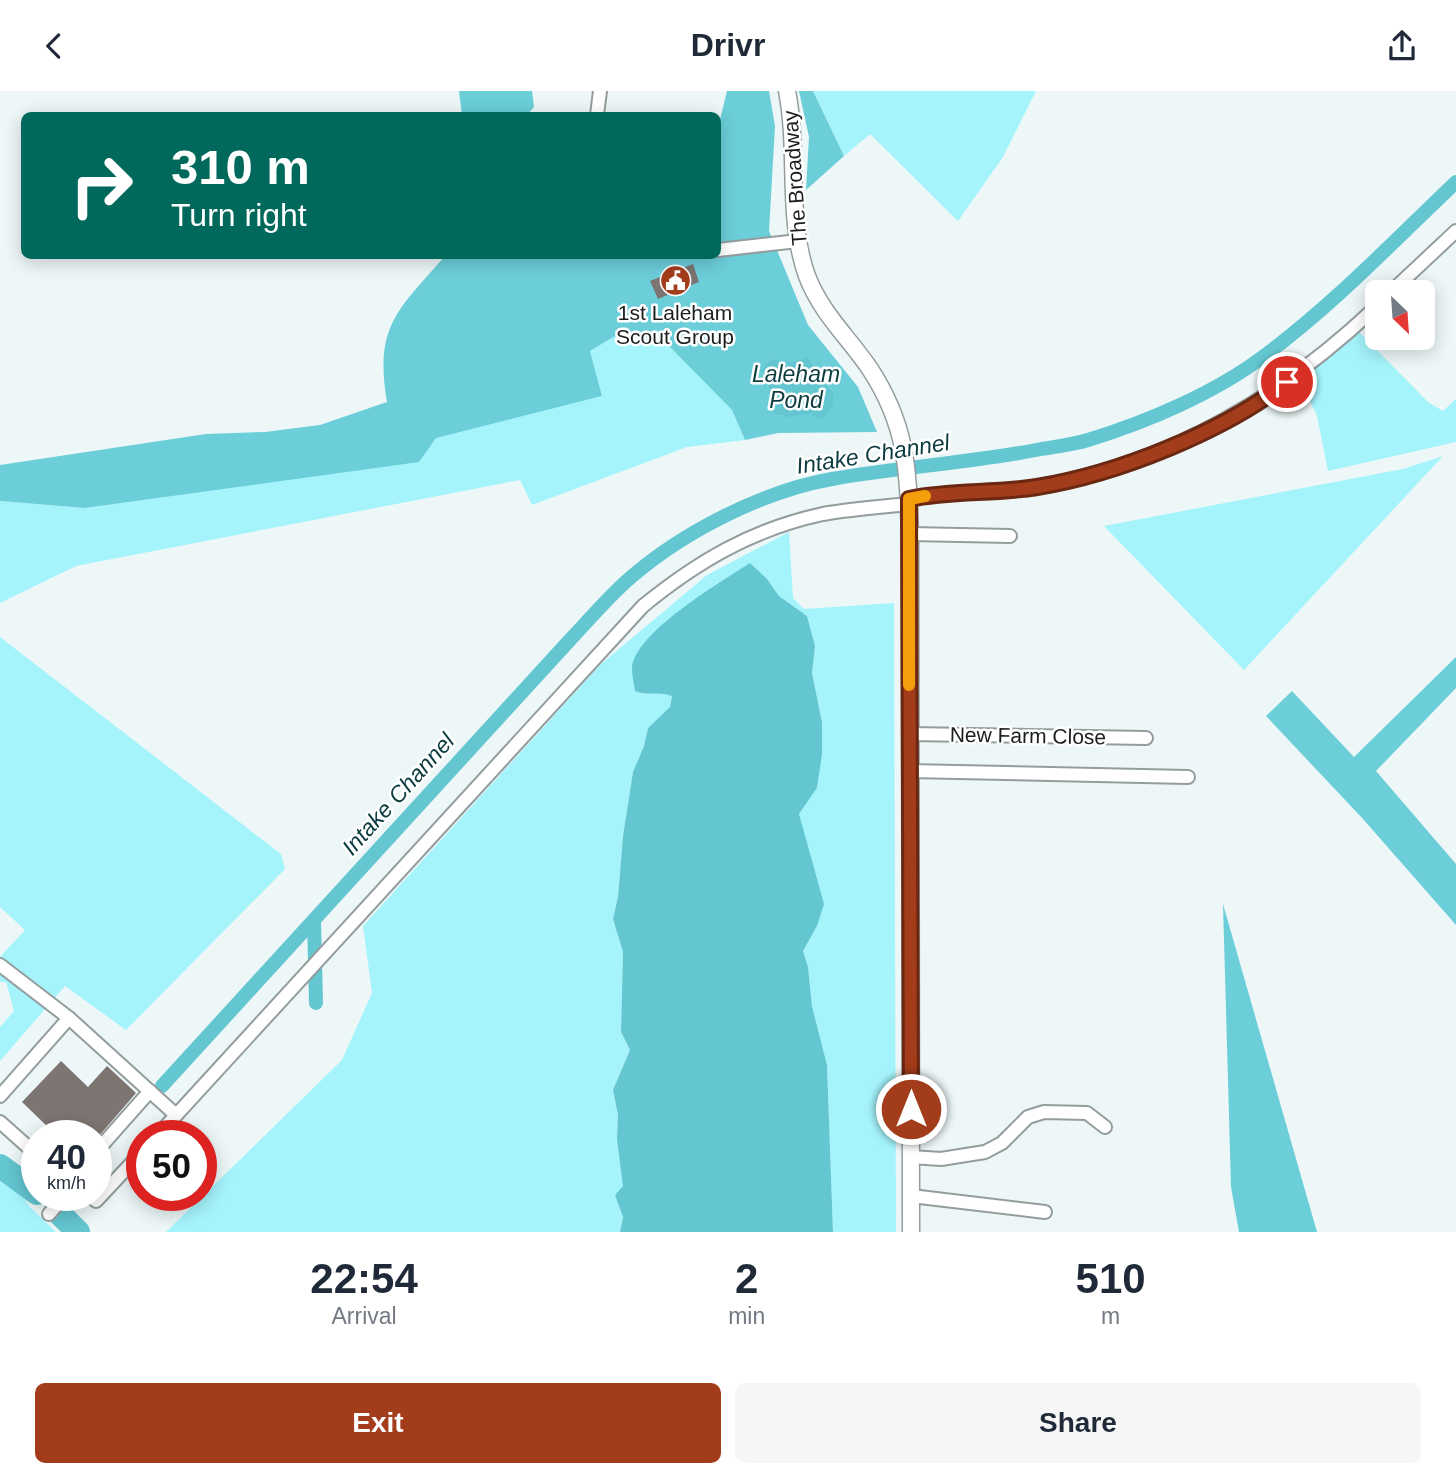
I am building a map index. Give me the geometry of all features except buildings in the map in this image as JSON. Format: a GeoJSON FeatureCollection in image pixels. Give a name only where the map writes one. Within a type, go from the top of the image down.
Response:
{"type":"FeatureCollection","features":[{"type":"Feature","properties":{"kind":"main road","name":"The Broadway"},"geometry":{"type":"LineString","coordinates":[[787,91],[794,148],[798,241],[802,258],[814,291],[835,325],[871,370],[897,420],[904,447],[909,498],[911,1232]]}},
{"type":"Feature","properties":{"kind":"street"},"geometry":{"type":"LineString","coordinates":[[597,112],[600,91]]}},
{"type":"Feature","properties":{"kind":"street"},"geometry":{"type":"LineString","coordinates":[[1404,280],[1456,231]]}},
{"type":"Feature","properties":{"kind":"street"},"geometry":{"type":"LineString","coordinates":[[721,250],[798,241]]}},
{"type":"Feature","properties":{"kind":"street"},"geometry":{"type":"LineString","coordinates":[[171,1120],[643,607],[676,580],[719,551],[775,528],[824,514],[929,495],[1038,487],[1093,474],[1159,451],[1221,422],[1276,391],[1365,317]]}},
{"type":"Feature","properties":{"kind":"street"},"geometry":{"type":"LineString","coordinates":[[909,534],[1010,536]]}},
{"type":"Feature","properties":{"kind":"street","name":"New Farm Close"},"geometry":{"type":"LineString","coordinates":[[909,734],[1146,738]]}},
{"type":"Feature","properties":{"kind":"street"},"geometry":{"type":"LineString","coordinates":[[909,771],[1188,777]]}},
{"type":"Feature","properties":{"kind":"street"},"geometry":{"type":"LineString","coordinates":[[0,965],[69,1018],[176,1115]]}},
{"type":"Feature","properties":{"kind":"street"},"geometry":{"type":"LineString","coordinates":[[0,1096],[69,1018]]}},
{"type":"Feature","properties":{"kind":"street"},"geometry":{"type":"LineString","coordinates":[[112,1134],[150,1091]]}},
{"type":"Feature","properties":{"kind":"street"},"geometry":{"type":"LineString","coordinates":[[911,1157],[942,1159],[985,1152],[1002,1143],[1028,1117],[1044,1112],[1087,1113],[1105,1127]]}},
{"type":"Feature","properties":{"kind":"street"},"geometry":{"type":"LineString","coordinates":[[0,1122],[21,1141]]}},
{"type":"Feature","properties":{"kind":"street"},"geometry":{"type":"LineString","coordinates":[[112,1185],[126,1169]]}},
{"type":"Feature","properties":{"kind":"street"},"geometry":{"type":"LineString","coordinates":[[911,1196],[1019,1205],[1045,1212]]}},
{"type":"Feature","properties":{"kind":"street"},"geometry":{"type":"LineString","coordinates":[[49,1214],[52,1211]]}},
{"type":"Feature","properties":{"kind":"shaded area"},"geometry":{"type":"Polygon","coordinates":[[[459,91],[532,91],[534,107],[530,112],[462,112],[459,91]]]}},
{"type":"Feature","properties":{"kind":"shaded area"},"geometry":{"type":"Polygon","coordinates":[[[727,91],[769,91],[775,126],[769,231],[808,325],[858,387],[877,432],[778,433],[745,440],[732,410],[668,345],[625,330],[590,351],[602,396],[436,438],[419,462],[85,508],[0,501],[0,465],[206,434],[265,432],[320,425],[387,402],[384,355],[387,337],[393,321],[414,291],[442,259],[721,259],[721,116],[727,91]],[[771,359],[769,382],[777,415],[795,416],[820,404],[833,391],[819,377],[815,367],[771,359]]]}},
{"type":"Feature","properties":{"kind":"shaded area"},"geometry":{"type":"Polygon","coordinates":[[[799,91],[813,91],[844,156],[806,190],[809,137],[799,91]]]}},
{"type":"Feature","properties":{"kind":"shaded area"},"geometry":{"type":"Polygon","coordinates":[[[813,91],[1036,91],[1003,157],[958,221],[870,134],[844,156],[813,91]]]}},
{"type":"Feature","properties":{"kind":"shaded area"},"geometry":{"type":"Polygon","coordinates":[[[625,330],[668,345],[732,410],[745,440],[687,447],[532,505],[520,480],[76,566],[0,603],[0,501],[85,508],[221,489],[602,396],[590,351],[625,330]]]}},
{"type":"Feature","properties":{"kind":"shaded area"},"geometry":{"type":"Polygon","coordinates":[[[1357,330],[1365,338],[1365,350],[1377,350],[1428,402],[1443,411],[1456,399],[1456,442],[1328,471],[1317,416],[1300,379],[1357,330]]]}},
{"type":"Feature","properties":{"kind":"shaded area"},"geometry":{"type":"Polygon","coordinates":[[[1443,456],[1244,670],[1104,526],[1403,469],[1443,456]]]}},
{"type":"Feature","properties":{"kind":"shaded area"},"geometry":{"type":"Polygon","coordinates":[[[789,532],[793,598],[804,609],[894,603],[896,1232],[833,1232],[827,1065],[812,1006],[808,967],[803,951],[817,926],[799,814],[817,788],[822,722],[812,673],[815,646],[807,616],[779,596],[767,579],[642,694],[660,691],[672,695],[670,707],[648,728],[633,772],[613,919],[623,951],[621,1032],[630,1050],[613,1090],[618,1115],[617,1139],[624,1186],[615,1195],[623,1217],[620,1232],[166,1232],[187,1211],[217,1211],[217,1182],[342,1060],[372,993],[363,926],[600,665],[707,575],[789,532]]]}},
{"type":"Feature","properties":{"kind":"shaded area"},"geometry":{"type":"Polygon","coordinates":[[[0,637],[281,854],[285,869],[126,1030],[65,986],[0,1061],[0,1027],[14,1011],[6,982],[0,982],[0,957],[25,930],[0,907],[0,637]]]}},
{"type":"Feature","properties":{"kind":"shaded area"},"geometry":{"type":"Polygon","coordinates":[[[1456,657],[1456,688],[1376,771],[1456,864],[1456,925],[1363,819],[1266,716],[1292,691],[1354,757],[1456,657]]]}},
{"type":"Feature","properties":{"kind":"shaded area"},"geometry":{"type":"Polygon","coordinates":[[[1223,904],[1317,1232],[1239,1232],[1231,1187],[1223,904]]]}},
{"type":"Feature","properties":{"kind":"shaded area"},"geometry":{"type":"Polygon","coordinates":[[[0,1174],[21,1194],[21,1211],[34,1211],[56,1232],[0,1232],[0,1174]]]}},
{"type":"Feature","properties":{"kind":"water","name":"Laleham Pond"},"geometry":{"type":"Polygon","coordinates":[[[808,357],[819,377],[833,391],[832,409],[818,419],[810,414],[789,417],[777,415],[772,410],[774,401],[769,391],[768,376],[760,371],[771,359],[793,362],[808,357]]]}},
{"type":"Feature","properties":{"kind":"water"},"geometry":{"type":"Polygon","coordinates":[[[750,563],[767,579],[779,596],[807,616],[815,646],[812,673],[822,722],[822,754],[817,788],[799,814],[824,904],[817,926],[803,951],[808,967],[812,1006],[827,1065],[833,1232],[620,1232],[623,1217],[615,1195],[623,1186],[617,1139],[618,1115],[613,1090],[630,1050],[621,1032],[623,952],[613,919],[633,772],[648,728],[670,707],[672,696],[635,691],[632,668],[637,654],[663,624],[750,563]]]}},
{"type":"Feature","properties":{"kind":"waterway","name":"Intake Channel"},"geometry":{"type":"LineString","coordinates":[[162,1086],[606,601],[651,561],[725,516],[752,503],[806,485],[1076,443],[1110,433],[1180,405],[1245,369],[1290,336],[1363,272],[1456,182]]}},
{"type":"Feature","properties":{"kind":"waterway"},"geometry":{"type":"LineString","coordinates":[[314,921],[316,1003]]}},
{"type":"Feature","properties":{"kind":"waterway"},"geometry":{"type":"LineString","coordinates":[[0,1166],[21,1181]]}},
{"type":"Feature","properties":{"kind":"waterway"},"geometry":{"type":"LineString","coordinates":[[57,1211],[78,1232]]}},
{"type":"Feature","properties":{"kind":"slow traffic"},"geometry":{"type":"LineString","coordinates":[[909,685],[909,499],[925,496]]}},
{"type":"Feature","properties":{"kind":"place","name":"1st Laleham Scout Group"},"geometry":{"type":"Point","coordinates":[675,281]}},
{"type":"Feature","properties":{"kind":"route"},"geometry":{"type":"LineString","coordinates":[[911,1109],[909,499],[929,495],[1038,487],[1093,474],[1190,437],[1251,406],[1287,382]]}}]}
